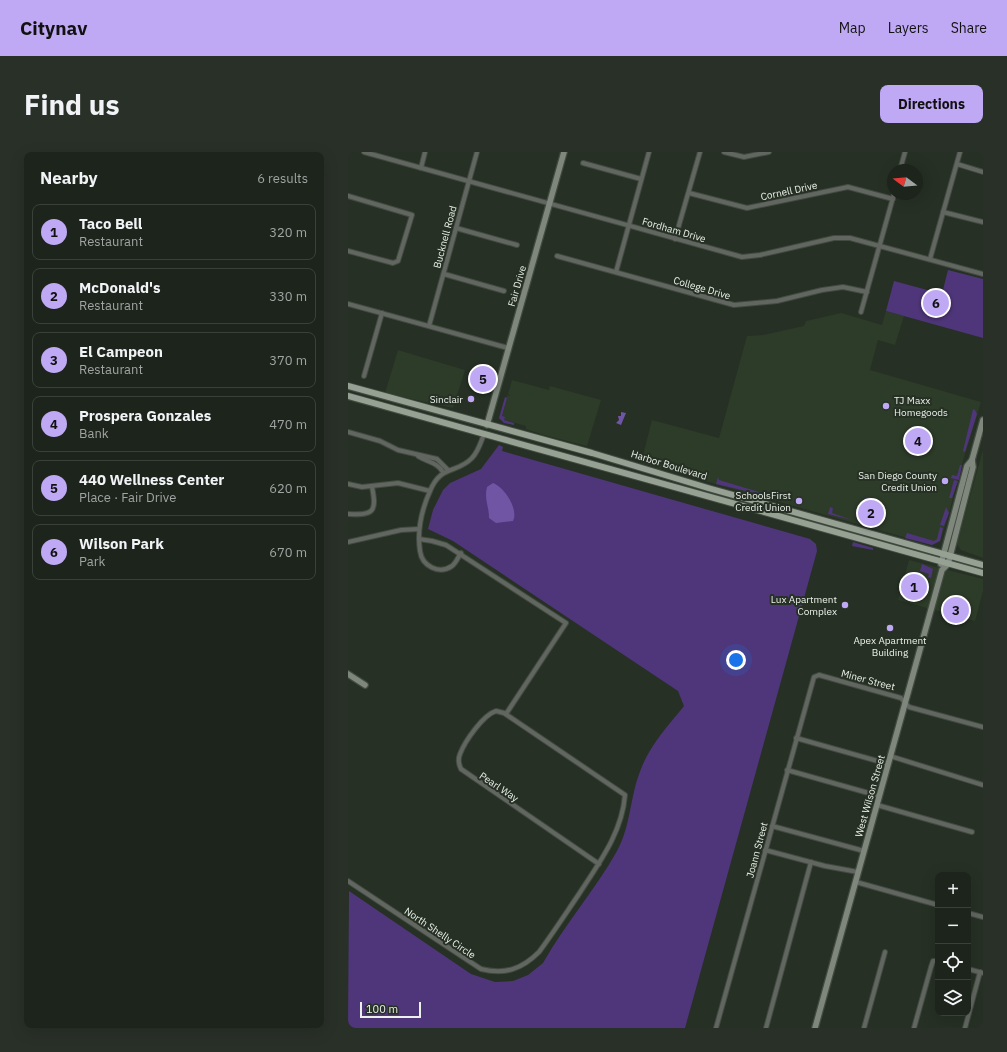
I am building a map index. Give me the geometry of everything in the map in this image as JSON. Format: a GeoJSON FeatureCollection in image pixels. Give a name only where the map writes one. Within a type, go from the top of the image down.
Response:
{"type":"FeatureCollection","features":[{"type":"Feature","properties":{"kind":"main road","name":"Harbor Boulevard"},"geometry":{"type":"LineString","coordinates":[[348,386],[983,565]]}},
{"type":"Feature","properties":{"kind":"main road","name":"Harbor Boulevard"},"geometry":{"type":"LineString","coordinates":[[348,396],[983,573]]}},
{"type":"Feature","properties":{"kind":"main road"},"geometry":{"type":"LineString","coordinates":[[484,434],[487,425]]}},
{"type":"Feature","properties":{"kind":"street","name":"Fordham Drive"},"geometry":{"type":"LineString","coordinates":[[364,152],[675,239],[746,257],[838,238],[853,238],[983,274]]}},
{"type":"Feature","properties":{"kind":"street"},"geometry":{"type":"LineString","coordinates":[[421,168],[425,152]]}},
{"type":"Feature","properties":{"kind":"street","name":"Bucknell Road"},"geometry":{"type":"LineString","coordinates":[[429,326],[477,152]]}},
{"type":"Feature","properties":{"kind":"street","name":"Fair Drive"},"geometry":{"type":"LineString","coordinates":[[487,425],[564,152]]}},
{"type":"Feature","properties":{"kind":"street"},"geometry":{"type":"LineString","coordinates":[[616,272],[649,152]]}},
{"type":"Feature","properties":{"kind":"street"},"geometry":{"type":"LineString","coordinates":[[675,239],[700,152]]}},
{"type":"Feature","properties":{"kind":"street"},"geometry":{"type":"LineString","coordinates":[[724,152],[744,157],[769,152]]}},
{"type":"Feature","properties":{"kind":"street"},"geometry":{"type":"LineString","coordinates":[[902,164],[905,152]]}},
{"type":"Feature","properties":{"kind":"street"},"geometry":{"type":"LineString","coordinates":[[930,259],[960,152]]}},
{"type":"Feature","properties":{"kind":"street"},"geometry":{"type":"LineString","coordinates":[[584,163],[641,179]]}},
{"type":"Feature","properties":{"kind":"street"},"geometry":{"type":"LineString","coordinates":[[957,164],[983,172]]}},
{"type":"Feature","properties":{"kind":"street","name":"Cornell Drive"},"geometry":{"type":"LineString","coordinates":[[689,193],[747,208],[848,187],[887,197]]}},
{"type":"Feature","properties":{"kind":"street"},"geometry":{"type":"LineString","coordinates":[[348,196],[412,215],[398,262],[394,263],[348,251]]}},
{"type":"Feature","properties":{"kind":"street"},"geometry":{"type":"LineString","coordinates":[[861,312],[893,200]]}},
{"type":"Feature","properties":{"kind":"street"},"geometry":{"type":"LineString","coordinates":[[943,212],[983,222]]}},
{"type":"Feature","properties":{"kind":"street"},"geometry":{"type":"LineString","coordinates":[[456,228],[517,245]]}},
{"type":"Feature","properties":{"kind":"street","name":"College Drive"},"geometry":{"type":"LineString","coordinates":[[557,256],[734,306],[777,301],[822,290],[843,287],[867,292]]}},
{"type":"Feature","properties":{"kind":"street"},"geometry":{"type":"LineString","coordinates":[[444,274],[504,291]]}},
{"type":"Feature","properties":{"kind":"street"},"geometry":{"type":"LineString","coordinates":[[348,304],[508,348]]}},
{"type":"Feature","properties":{"kind":"street"},"geometry":{"type":"LineString","coordinates":[[364,376],[382,313]]}},
{"type":"Feature","properties":{"kind":"street","name":"West Wilson Street"},"geometry":{"type":"LineString","coordinates":[[815,1028],[942,570],[948,564],[973,467],[972,460],[983,420]]}},
{"type":"Feature","properties":{"kind":"street"},"geometry":{"type":"LineString","coordinates":[[348,432],[380,441],[398,450],[430,459],[445,471]]}},
{"type":"Feature","properties":{"kind":"street"},"geometry":{"type":"LineString","coordinates":[[461,553],[453,565],[447,568],[437,569],[424,563],[420,552],[419,529],[430,491],[435,481],[445,471],[464,464],[471,459],[484,434]]}},
{"type":"Feature","properties":{"kind":"street","name":"West Wilson Street"},"geometry":{"type":"LineString","coordinates":[[942,570],[940,562],[942,553],[967,466],[972,460]]}},
{"type":"Feature","properties":{"kind":"street"},"geometry":{"type":"LineString","coordinates":[[348,484],[362,488],[398,483],[430,491]]}},
{"type":"Feature","properties":{"kind":"street"},"geometry":{"type":"LineString","coordinates":[[348,514],[357,515],[370,512],[374,509],[376,504],[372,487]]}},
{"type":"Feature","properties":{"kind":"street"},"geometry":{"type":"LineString","coordinates":[[348,542],[400,530],[419,529]]}},
{"type":"Feature","properties":{"kind":"street"},"geometry":{"type":"LineString","coordinates":[[419,539],[440,543],[461,553],[566,623],[506,714]]}},
{"type":"Feature","properties":{"kind":"street"},"geometry":{"type":"LineString","coordinates":[[348,674],[365,685]]}},
{"type":"Feature","properties":{"kind":"street","name":"Miner Street"},"geometry":{"type":"LineString","coordinates":[[814,677],[819,675],[901,698],[909,706],[983,727]]}},
{"type":"Feature","properties":{"kind":"street","name":"Joann Street"},"geometry":{"type":"LineString","coordinates":[[716,1028],[814,677]]}},
{"type":"Feature","properties":{"kind":"street","name":"Pearl Way"},"geometry":{"type":"LineString","coordinates":[[506,714],[496,711],[483,719],[460,753],[459,763],[461,769],[599,864]]}},
{"type":"Feature","properties":{"kind":"street","name":"North Shelly Circle"},"geometry":{"type":"LineString","coordinates":[[348,881],[481,969],[502,972],[521,967],[534,958],[545,944],[610,846],[618,825],[625,795],[506,714]]}},
{"type":"Feature","properties":{"kind":"street"},"geometry":{"type":"LineString","coordinates":[[796,738],[888,764]]}},
{"type":"Feature","properties":{"kind":"street"},"geometry":{"type":"LineString","coordinates":[[890,756],[983,785]]}},
{"type":"Feature","properties":{"kind":"street"},"geometry":{"type":"LineString","coordinates":[[787,770],[879,796]]}},
{"type":"Feature","properties":{"kind":"street"},"geometry":{"type":"LineString","coordinates":[[877,806],[972,832]]}},
{"type":"Feature","properties":{"kind":"street"},"geometry":{"type":"LineString","coordinates":[[772,826],[864,851]]}},
{"type":"Feature","properties":{"kind":"street"},"geometry":{"type":"LineString","coordinates":[[765,850],[858,872]]}},
{"type":"Feature","properties":{"kind":"street"},"geometry":{"type":"LineString","coordinates":[[766,1028],[811,862]]}},
{"type":"Feature","properties":{"kind":"street"},"geometry":{"type":"LineString","coordinates":[[856,882],[935,904]]}},
{"type":"Feature","properties":{"kind":"street"},"geometry":{"type":"LineString","coordinates":[[971,914],[983,917]]}},
{"type":"Feature","properties":{"kind":"street"},"geometry":{"type":"LineString","coordinates":[[864,1028],[885,952]]}},
{"type":"Feature","properties":{"kind":"street"},"geometry":{"type":"LineString","coordinates":[[914,1028],[935,964]]}},
{"type":"Feature","properties":{"kind":"street"},"geometry":{"type":"LineString","coordinates":[[965,1028],[982,973],[971,970]]}},
{"type":"Feature","properties":{"kind":"shaded area"},"geometry":{"type":"Polygon","coordinates":[[[948,270],[983,279],[983,338],[886,311],[894,281],[942,294],[948,270]]]}},
{"type":"Feature","properties":{"kind":"shaded area"},"geometry":{"type":"Polygon","coordinates":[[[886,311],[904,316],[895,345],[878,340],[870,370],[981,402],[940,541],[932,545],[641,463],[652,420],[719,438],[747,336],[763,335],[804,326],[806,321],[841,313],[882,325],[886,311]]]}},
{"type":"Feature","properties":{"kind":"shaded area"},"geometry":{"type":"Polygon","coordinates":[[[398,350],[465,370],[453,408],[385,393],[398,350]]]}},
{"type":"Feature","properties":{"kind":"shaded area"},"geometry":{"type":"Polygon","coordinates":[[[512,380],[549,390],[550,386],[601,400],[587,446],[544,435],[526,429],[526,426],[504,420],[502,417],[507,395],[511,396],[508,394],[512,380]]]}},
{"type":"Feature","properties":{"kind":"shaded area"},"geometry":{"type":"Polygon","coordinates":[[[505,397],[507,398],[502,416],[505,417],[504,420],[514,423],[514,425],[504,423],[499,418],[505,397]]]}},
{"type":"Feature","properties":{"kind":"shaded area"},"geometry":{"type":"Polygon","coordinates":[[[973,409],[977,414],[965,452],[963,451],[973,409]]]}},
{"type":"Feature","properties":{"kind":"shaded area"},"geometry":{"type":"Polygon","coordinates":[[[621,412],[626,413],[621,425],[616,423],[619,420],[618,416],[621,416],[621,412]]]}},
{"type":"Feature","properties":{"kind":"shaded area"},"geometry":{"type":"Polygon","coordinates":[[[499,445],[503,447],[502,451],[810,539],[816,544],[817,551],[685,1028],[348,1028],[349,891],[471,974],[495,982],[513,981],[528,975],[543,963],[617,851],[622,841],[628,821],[637,779],[645,760],[660,736],[684,706],[678,691],[453,541],[428,529],[433,510],[443,490],[450,483],[481,469],[499,445]]]}},
{"type":"Feature","properties":{"kind":"shaded area"},"geometry":{"type":"Polygon","coordinates":[[[983,450],[983,558],[961,550],[957,544],[983,450]]]}},
{"type":"Feature","properties":{"kind":"shaded area"},"geometry":{"type":"Polygon","coordinates":[[[960,465],[962,465],[959,480],[951,478],[952,475],[957,476],[960,465]]]}},
{"type":"Feature","properties":{"kind":"shaded area"},"geometry":{"type":"Polygon","coordinates":[[[718,477],[719,480],[759,492],[759,494],[716,484],[718,477]]]}},
{"type":"Feature","properties":{"kind":"shaded area"},"geometry":{"type":"Polygon","coordinates":[[[954,480],[958,481],[952,498],[949,498],[954,480]]]}},
{"type":"Feature","properties":{"kind":"shaded area"},"geometry":{"type":"Polygon","coordinates":[[[493,483],[502,489],[509,499],[514,511],[513,521],[496,523],[489,518],[486,491],[487,487],[493,483]]]}},
{"type":"Feature","properties":{"kind":"shaded area"},"geometry":{"type":"Polygon","coordinates":[[[869,497],[871,498],[867,498],[862,519],[863,522],[872,524],[871,527],[861,524],[859,521],[864,499],[869,497]]]}},
{"type":"Feature","properties":{"kind":"shaded area"},"geometry":{"type":"Polygon","coordinates":[[[830,507],[833,508],[832,513],[852,520],[828,514],[830,507]]]}},
{"type":"Feature","properties":{"kind":"shaded area"},"geometry":{"type":"Polygon","coordinates":[[[946,507],[949,513],[944,526],[940,525],[946,507]]]}},
{"type":"Feature","properties":{"kind":"shaded area"},"geometry":{"type":"Polygon","coordinates":[[[940,527],[943,528],[940,541],[932,545],[905,538],[907,533],[934,541],[937,539],[940,527]]]}},
{"type":"Feature","properties":{"kind":"shaded area"},"geometry":{"type":"Polygon","coordinates":[[[853,542],[873,548],[873,550],[852,546],[853,542]]]}},
{"type":"Feature","properties":{"kind":"shaded area"},"geometry":{"type":"Polygon","coordinates":[[[909,560],[983,579],[983,591],[975,621],[898,600],[909,560]]]}},
{"type":"Feature","properties":{"kind":"shaded area"},"geometry":{"type":"Polygon","coordinates":[[[922,564],[933,569],[931,578],[928,577],[929,574],[920,571],[922,564]]]}},
{"type":"Feature","properties":{"kind":"place","name":"Wilson Park"},"geometry":{"type":"Point","coordinates":[936,303]}},
{"type":"Feature","properties":{"kind":"place","name":"440 Wellness Center"},"geometry":{"type":"Point","coordinates":[483,379]}},
{"type":"Feature","properties":{"kind":"place","name":"Sinclair"},"geometry":{"type":"Point","coordinates":[471,399]}},
{"type":"Feature","properties":{"kind":"place","name":"TJ Maxx Homegoods"},"geometry":{"type":"Point","coordinates":[886,406]}},
{"type":"Feature","properties":{"kind":"place","name":"Prospera Gonzales"},"geometry":{"type":"Point","coordinates":[918,441]}},
{"type":"Feature","properties":{"kind":"place","name":"San Diego County Credit Union"},"geometry":{"type":"Point","coordinates":[945,481]}},
{"type":"Feature","properties":{"kind":"place","name":"SchoolsFirst Credit Union"},"geometry":{"type":"Point","coordinates":[799,501]}},
{"type":"Feature","properties":{"kind":"place","name":"McDonald's"},"geometry":{"type":"Point","coordinates":[871,513]}},
{"type":"Feature","properties":{"kind":"place","name":"Taco Bell"},"geometry":{"type":"Point","coordinates":[914,587]}},
{"type":"Feature","properties":{"kind":"place","name":"Lux Apartment Complex"},"geometry":{"type":"Point","coordinates":[845,605]}},
{"type":"Feature","properties":{"kind":"place","name":"El Campeon"},"geometry":{"type":"Point","coordinates":[956,610]}},
{"type":"Feature","properties":{"kind":"place","name":"Apex Apartment Building"},"geometry":{"type":"Point","coordinates":[890,628]}}]}
